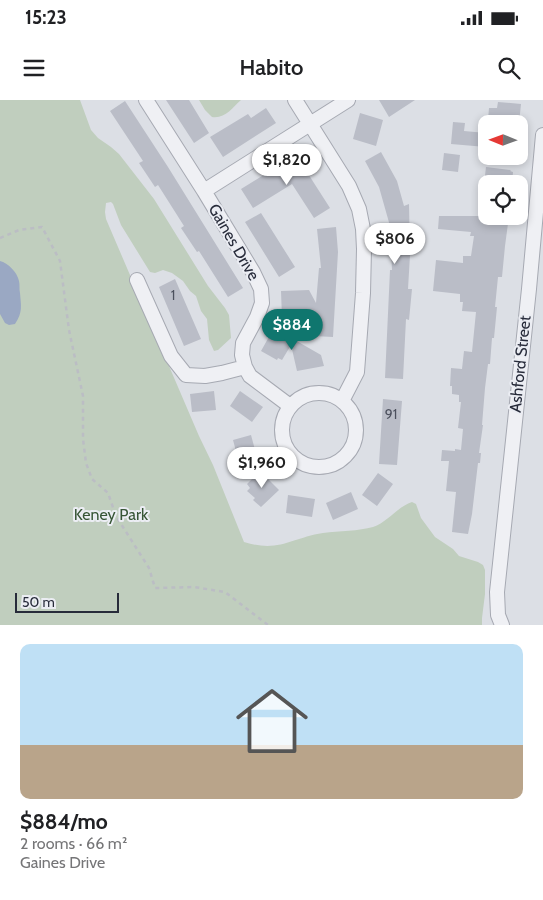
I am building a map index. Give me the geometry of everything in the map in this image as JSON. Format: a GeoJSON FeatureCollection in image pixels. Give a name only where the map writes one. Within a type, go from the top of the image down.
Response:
{"type":"FeatureCollection","features":[{"type":"Feature","properties":{"kind":"street","name":"Gaines Drive"},"geometry":{"type":"LineString","coordinates":[[146,100],[204,191],[253,272],[261,289],[262,303],[243,343],[242,355],[245,367]]}},
{"type":"Feature","properties":{"kind":"street"},"geometry":{"type":"LineString","coordinates":[[295,100],[348,186],[359,209],[363,229],[364,249],[357,372],[342,401]]}},
{"type":"Feature","properties":{"kind":"street"},"geometry":{"type":"LineString","coordinates":[[204,191],[348,100]]}},
{"type":"Feature","properties":{"kind":"street","name":"Ashford Street"},"geometry":{"type":"LineString","coordinates":[[502,625],[498,615],[496,592],[529,289],[543,135]]}},
{"type":"Feature","properties":{"kind":"street"},"geometry":{"type":"LineString","coordinates":[[137,280],[171,356],[186,375],[205,376],[245,367],[250,376],[290,406]]}},
{"type":"Feature","properties":{"kind":"street"},"geometry":{"type":"LineString","coordinates":[[313,393],[328,394],[342,401],[351,411],[355,423],[355,436],[351,448],[343,458],[332,465],[319,468],[306,466],[295,459],[287,450],[282,437],[282,424],[290,406],[303,396],[313,393]]}},
{"type":"Feature","properties":{"kind":"path"},"geometry":{"type":"LineString","coordinates":[[0,238],[19,230],[42,227],[60,261],[68,330],[83,396],[83,439],[86,463],[92,479],[108,493],[116,516],[149,568],[155,588],[194,587],[226,592],[268,625]]}},
{"type":"Feature","properties":{"kind":"green space","name":"Keney Park"},"geometry":{"type":"Polygon","coordinates":[[[0,100],[80,100],[91,130],[98,138],[119,154],[154,199],[208,286],[229,315],[231,338],[218,350],[214,351],[209,340],[207,319],[201,311],[196,296],[183,281],[172,273],[163,270],[155,273],[150,272],[121,225],[113,204],[111,202],[106,203],[106,219],[213,465],[244,542],[256,545],[276,545],[312,535],[373,527],[412,502],[416,504],[421,518],[435,537],[453,549],[459,556],[483,565],[485,570],[485,594],[482,625],[0,625],[0,100]]]}},
{"type":"Feature","properties":{"kind":"green space"},"geometry":{"type":"Polygon","coordinates":[[[199,100],[241,100],[228,112],[221,116],[212,117],[199,100]]]}},
{"type":"Feature","properties":{"kind":"water"},"geometry":{"type":"Polygon","coordinates":[[[0,261],[12,268],[19,281],[21,309],[15,324],[9,325],[5,323],[0,314],[0,261]]]}},
{"type":"Feature","properties":{"kind":"building"},"geometry":{"type":"Polygon","coordinates":[[[166,100],[189,100],[209,133],[194,143],[166,100]]]}},
{"type":"Feature","properties":{"kind":"building"},"geometry":{"type":"Polygon","coordinates":[[[379,100],[415,100],[389,117],[379,100]]]}},
{"type":"Feature","properties":{"kind":"building"},"geometry":{"type":"Polygon","coordinates":[[[125,101],[243,288],[228,297],[199,251],[197,252],[181,228],[184,226],[158,185],[155,187],[139,163],[143,161],[110,111],[125,101]]]}},
{"type":"Feature","properties":{"kind":"building"},"geometry":{"type":"Polygon","coordinates":[[[498,102],[521,104],[520,115],[488,115],[489,108],[497,108],[498,102]]]}},
{"type":"Feature","properties":{"kind":"building"},"geometry":{"type":"Polygon","coordinates":[[[266,108],[276,123],[223,157],[210,137],[248,114],[251,118],[266,108]]]}},
{"type":"Feature","properties":{"kind":"building"},"geometry":{"type":"Polygon","coordinates":[[[360,113],[383,120],[376,146],[353,139],[360,113]]]}},
{"type":"Feature","properties":{"kind":"building"},"geometry":{"type":"Polygon","coordinates":[[[453,122],[465,123],[464,131],[478,132],[478,146],[451,144],[453,122]]]}},
{"type":"Feature","properties":{"kind":"building"},"geometry":{"type":"Polygon","coordinates":[[[381,152],[397,181],[404,206],[409,204],[410,255],[408,289],[412,289],[409,320],[406,319],[403,379],[385,378],[390,270],[392,270],[390,226],[379,187],[365,161],[381,152]]]}},
{"type":"Feature","properties":{"kind":"building"},"geometry":{"type":"Polygon","coordinates":[[[444,153],[460,155],[458,172],[442,170],[444,153]]]}},
{"type":"Feature","properties":{"kind":"building"},"geometry":{"type":"Polygon","coordinates":[[[296,155],[330,208],[314,218],[292,184],[253,208],[241,189],[296,155]]]}},
{"type":"Feature","properties":{"kind":"building"},"geometry":{"type":"Polygon","coordinates":[[[486,167],[511,170],[513,172],[513,175],[485,175],[486,167]]]}},
{"type":"Feature","properties":{"kind":"building"},"geometry":{"type":"Polygon","coordinates":[[[261,213],[295,267],[279,277],[245,222],[261,213]]]}},
{"type":"Feature","properties":{"kind":"building"},"geometry":{"type":"Polygon","coordinates":[[[439,216],[478,216],[478,225],[508,225],[502,277],[498,277],[494,338],[492,338],[490,364],[488,364],[485,388],[479,453],[481,453],[480,463],[478,463],[468,534],[452,532],[456,492],[446,491],[449,461],[441,461],[442,450],[461,450],[463,429],[458,428],[461,402],[459,402],[459,395],[452,394],[452,386],[450,386],[451,368],[462,369],[464,351],[472,352],[476,312],[462,311],[463,302],[460,302],[460,294],[433,291],[436,260],[463,263],[463,256],[471,256],[474,236],[470,236],[471,232],[438,229],[439,216]]]}},
{"type":"Feature","properties":{"kind":"building"},"geometry":{"type":"Polygon","coordinates":[[[336,227],[338,252],[333,337],[314,336],[315,317],[282,318],[281,291],[309,290],[316,303],[319,268],[321,268],[317,229],[336,227]]]}},
{"type":"Feature","properties":{"kind":"building"},"geometry":{"type":"Polygon","coordinates":[[[175,279],[201,339],[184,346],[159,287],[175,279]]]}},
{"type":"Feature","properties":{"kind":"building"},"geometry":{"type":"Polygon","coordinates":[[[274,328],[321,355],[324,366],[297,371],[291,345],[282,360],[278,358],[277,360],[261,351],[274,328]]]}},
{"type":"Feature","properties":{"kind":"building"},"geometry":{"type":"Polygon","coordinates":[[[214,391],[216,410],[192,412],[190,394],[214,391]]]}},
{"type":"Feature","properties":{"kind":"building"},"geometry":{"type":"Polygon","coordinates":[[[240,391],[263,407],[252,422],[230,406],[240,391]]]}},
{"type":"Feature","properties":{"kind":"building"},"geometry":{"type":"Polygon","coordinates":[[[383,399],[402,401],[397,465],[379,464],[383,399]]]}},
{"type":"Feature","properties":{"kind":"building"},"geometry":{"type":"Polygon","coordinates":[[[251,435],[258,461],[240,466],[233,440],[251,435]]]}},
{"type":"Feature","properties":{"kind":"building"},"geometry":{"type":"Polygon","coordinates":[[[260,471],[279,490],[261,507],[247,491],[250,488],[247,484],[260,471]]]}},
{"type":"Feature","properties":{"kind":"building"},"geometry":{"type":"Polygon","coordinates":[[[378,473],[393,484],[377,506],[362,495],[378,473]]]}},
{"type":"Feature","properties":{"kind":"building"},"geometry":{"type":"Polygon","coordinates":[[[351,492],[358,509],[333,520],[326,503],[351,492]]]}},
{"type":"Feature","properties":{"kind":"building"},"geometry":{"type":"Polygon","coordinates":[[[288,495],[315,499],[312,517],[286,513],[288,495]]]}}]}
